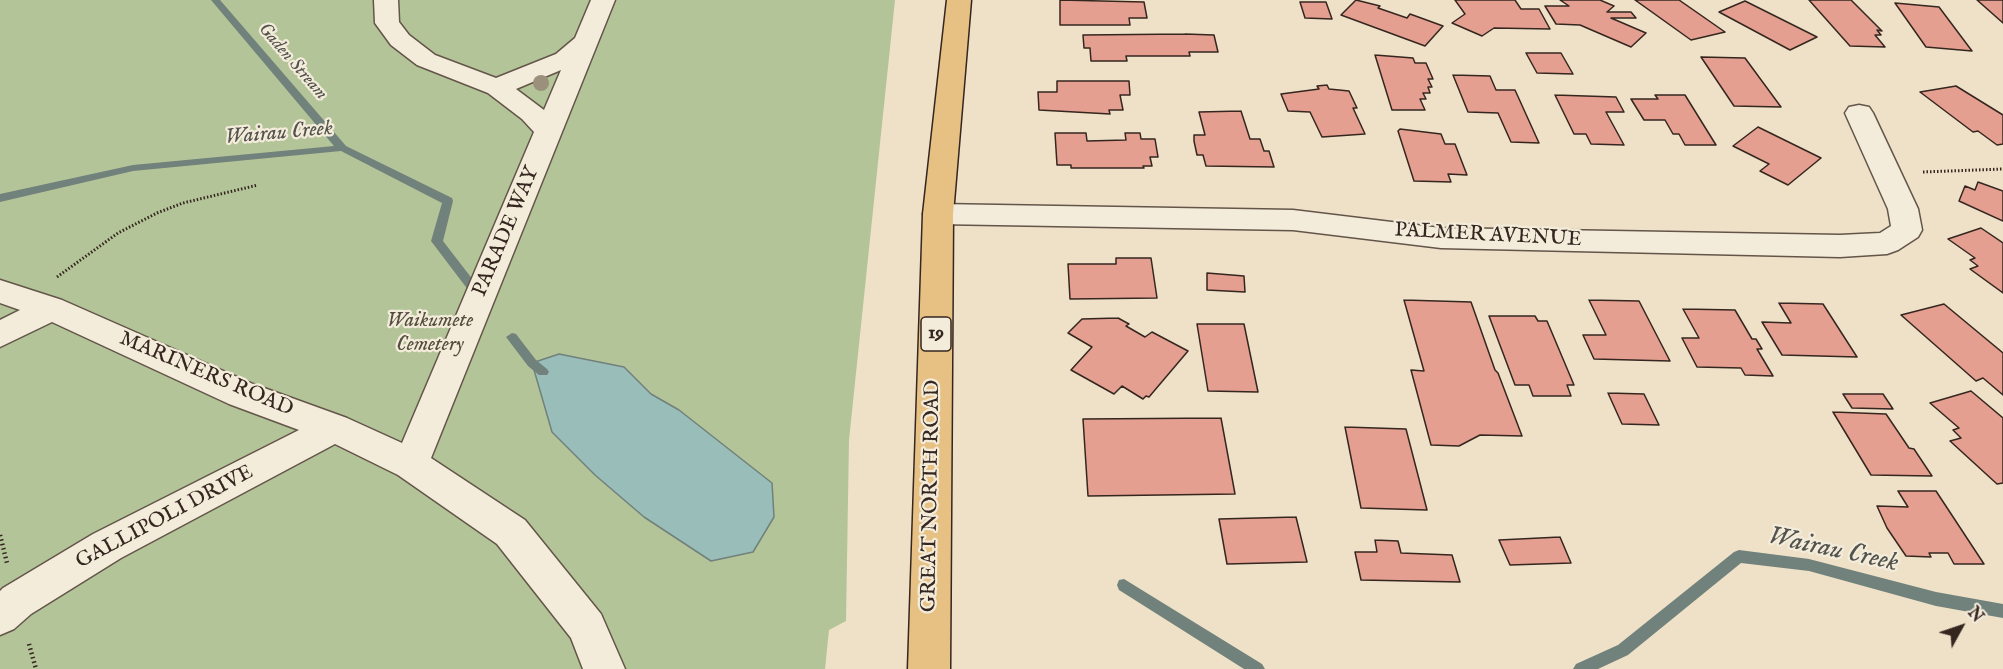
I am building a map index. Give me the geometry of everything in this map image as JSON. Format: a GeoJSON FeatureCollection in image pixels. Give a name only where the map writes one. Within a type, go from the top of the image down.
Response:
{"type":"FeatureCollection","features":[{"type":"Feature","properties":{"kind":"main road","name":"GREAT NORTH ROAD"},"geometry":{"type":"LineString","coordinates":[[929,669],[938,214],[959,0]]}},
{"type":"Feature","properties":{"kind":"street"},"geometry":{"type":"LineString","coordinates":[[386,0],[387,23],[400,40],[426,60],[447,70],[497,87],[532,113],[549,132]]}},
{"type":"Feature","properties":{"kind":"street","name":"PARADE WAY"},"geometry":{"type":"LineString","coordinates":[[411,464],[603,0]]}},
{"type":"Feature","properties":{"kind":"street"},"geometry":{"type":"LineString","coordinates":[[497,87],[565,59],[584,43]]}},
{"type":"Feature","properties":{"kind":"street","name":"PALMER AVENUE"},"geometry":{"type":"LineString","coordinates":[[938,214],[1293,220],[1441,238],[1840,246],[1887,243],[1907,230],[1903,209],[1859,112]]}},
{"type":"Feature","properties":{"kind":"street","name":"MARINERS ROAD"},"geometry":{"type":"LineString","coordinates":[[0,291],[50,295],[241,394],[334,428],[411,464]]}},
{"type":"Feature","properties":{"kind":"street"},"geometry":{"type":"LineString","coordinates":[[0,335],[50,295]]}},
{"type":"Feature","properties":{"kind":"street","name":"GALLIPOLI DRIVE"},"geometry":{"type":"LineString","coordinates":[[0,616],[17,601],[107,546],[334,428]]}},
{"type":"Feature","properties":{"kind":"street"},"geometry":{"type":"LineString","coordinates":[[411,464],[510,532],[587,627],[604,669]]}},
{"type":"Feature","properties":{"kind":"path"},"geometry":{"type":"LineString","coordinates":[[1915,172],[2003,169]]}},
{"type":"Feature","properties":{"kind":"path"},"geometry":{"type":"LineString","coordinates":[[50,295],[136,223],[183,203],[258,185]]}},
{"type":"Feature","properties":{"kind":"green space","name":"Waikumete Cemetery"},"geometry":{"type":"Polygon","coordinates":[[[0,0],[895,0],[849,440],[846,621],[829,630],[825,669],[0,669],[0,0]]]}},
{"type":"Feature","properties":{"kind":"water"},"geometry":{"type":"Polygon","coordinates":[[[559,354],[624,367],[651,394],[679,410],[772,483],[774,517],[753,552],[711,561],[644,517],[595,475],[552,432],[532,363],[559,354]]]}},
{"type":"Feature","properties":{"kind":"building"},"geometry":{"type":"Polygon","coordinates":[[[1060,0],[1144,2],[1147,18],[1129,18],[1130,25],[1060,25],[1060,0]]]}},
{"type":"Feature","properties":{"kind":"building"},"geometry":{"type":"Polygon","coordinates":[[[1356,0],[1380,6],[1378,8],[1407,18],[1410,14],[1443,26],[1425,46],[1341,15],[1356,0]]]}},
{"type":"Feature","properties":{"kind":"building"},"geometry":{"type":"Polygon","coordinates":[[[1455,0],[1515,0],[1521,9],[1539,9],[1550,29],[1494,28],[1482,36],[1452,23],[1465,14],[1455,0]]]}},
{"type":"Feature","properties":{"kind":"building"},"geometry":{"type":"Polygon","coordinates":[[[1560,0],[1600,0],[1614,6],[1607,12],[1631,12],[1636,18],[1611,18],[1646,33],[1631,47],[1580,25],[1556,24],[1545,6],[1569,6],[1560,0]]]}},
{"type":"Feature","properties":{"kind":"building"},"geometry":{"type":"Polygon","coordinates":[[[1635,0],[1679,0],[1725,32],[1691,40],[1635,0]]]}},
{"type":"Feature","properties":{"kind":"building"},"geometry":{"type":"Polygon","coordinates":[[[1809,0],[1851,0],[1882,31],[1877,30],[1881,35],[1875,35],[1885,47],[1850,46],[1809,0]]]}},
{"type":"Feature","properties":{"kind":"building"},"geometry":{"type":"Polygon","coordinates":[[[1977,0],[2003,0],[2003,23],[1977,0]]]}},
{"type":"Feature","properties":{"kind":"building"},"geometry":{"type":"Polygon","coordinates":[[[1745,1],[1817,37],[1790,50],[1719,12],[1745,1]]]}},
{"type":"Feature","properties":{"kind":"building"},"geometry":{"type":"Polygon","coordinates":[[[1300,2],[1326,2],[1332,19],[1305,18],[1300,2]]]}},
{"type":"Feature","properties":{"kind":"building"},"geometry":{"type":"Polygon","coordinates":[[[1895,3],[1939,7],[1972,51],[1926,47],[1895,3]]]}},
{"type":"Feature","properties":{"kind":"building"},"geometry":{"type":"Polygon","coordinates":[[[1083,35],[1214,35],[1218,52],[1189,52],[1190,56],[1126,56],[1127,61],[1091,61],[1090,48],[1084,48],[1083,35]]]}},
{"type":"Feature","properties":{"kind":"building"},"geometry":{"type":"Polygon","coordinates":[[[1526,53],[1561,53],[1573,74],[1537,73],[1526,53]]]}},
{"type":"Feature","properties":{"kind":"building"},"geometry":{"type":"Polygon","coordinates":[[[1375,55],[1413,58],[1415,63],[1426,63],[1433,79],[1428,79],[1432,87],[1428,87],[1430,93],[1423,93],[1426,99],[1420,99],[1425,110],[1392,110],[1375,55]]]}},
{"type":"Feature","properties":{"kind":"building"},"geometry":{"type":"Polygon","coordinates":[[[1701,57],[1745,58],[1781,107],[1734,106],[1701,57]]]}},
{"type":"Feature","properties":{"kind":"building"},"geometry":{"type":"Polygon","coordinates":[[[1453,75],[1490,76],[1496,90],[1515,90],[1539,143],[1511,142],[1498,113],[1468,112],[1453,75]]]}},
{"type":"Feature","properties":{"kind":"building"},"geometry":{"type":"Polygon","coordinates":[[[1057,81],[1129,81],[1130,95],[1120,95],[1123,110],[1109,110],[1110,114],[1039,110],[1038,92],[1057,92],[1057,81]]]}},
{"type":"Feature","properties":{"kind":"building"},"geometry":{"type":"Polygon","coordinates":[[[1327,85],[1329,89],[1349,91],[1357,108],[1353,108],[1365,134],[1322,137],[1310,112],[1288,111],[1281,94],[1319,89],[1317,86],[1327,85]]]}},
{"type":"Feature","properties":{"kind":"building"},"geometry":{"type":"Polygon","coordinates":[[[1956,86],[2003,115],[2003,144],[1997,145],[1978,131],[1973,132],[1920,92],[1956,86]]]}},
{"type":"Feature","properties":{"kind":"building"},"geometry":{"type":"Polygon","coordinates":[[[1555,95],[1616,97],[1624,112],[1606,112],[1624,145],[1591,144],[1586,134],[1574,134],[1555,95]]]}},
{"type":"Feature","properties":{"kind":"building"},"geometry":{"type":"Polygon","coordinates":[[[1655,95],[1685,95],[1716,145],[1685,145],[1679,134],[1673,134],[1665,120],[1644,120],[1631,99],[1658,99],[1655,95]]]}},
{"type":"Feature","properties":{"kind":"building"},"geometry":{"type":"Polygon","coordinates":[[[1241,111],[1250,139],[1260,139],[1264,151],[1269,151],[1274,167],[1206,166],[1203,155],[1197,155],[1194,141],[1194,135],[1205,135],[1199,112],[1241,111]]]}},
{"type":"Feature","properties":{"kind":"building"},"geometry":{"type":"Polygon","coordinates":[[[1758,127],[1821,158],[1788,185],[1760,171],[1769,164],[1733,146],[1758,127]]]}},
{"type":"Feature","properties":{"kind":"building"},"geometry":{"type":"Polygon","coordinates":[[[1400,129],[1441,134],[1445,144],[1455,144],[1467,175],[1448,174],[1451,182],[1414,181],[1398,131],[1400,129]]]}},
{"type":"Feature","properties":{"kind":"building"},"geometry":{"type":"Polygon","coordinates":[[[1055,133],[1086,133],[1087,141],[1126,140],[1125,133],[1140,133],[1141,139],[1155,139],[1158,157],[1150,157],[1152,166],[1143,166],[1144,168],[1071,168],[1071,165],[1057,165],[1055,133]]]}},
{"type":"Feature","properties":{"kind":"building"},"geometry":{"type":"Polygon","coordinates":[[[1978,182],[2003,191],[2003,221],[1959,201],[1965,186],[1975,190],[1978,182]]]}},
{"type":"Feature","properties":{"kind":"building"},"geometry":{"type":"Polygon","coordinates":[[[1981,228],[2003,243],[2003,293],[1970,269],[1978,266],[1970,260],[1975,258],[1948,239],[1981,228]]]}},
{"type":"Feature","properties":{"kind":"building"},"geometry":{"type":"Polygon","coordinates":[[[1116,258],[1151,258],[1157,298],[1070,299],[1068,264],[1116,264],[1116,258]]]}},
{"type":"Feature","properties":{"kind":"building"},"geometry":{"type":"Polygon","coordinates":[[[1207,273],[1244,276],[1245,292],[1207,290],[1207,273]]]}},
{"type":"Feature","properties":{"kind":"building"},"geometry":{"type":"Polygon","coordinates":[[[1404,300],[1471,302],[1522,436],[1480,435],[1459,446],[1431,445],[1411,370],[1424,371],[1404,300]]]}},
{"type":"Feature","properties":{"kind":"building"},"geometry":{"type":"Polygon","coordinates":[[[1589,300],[1639,301],[1670,361],[1594,359],[1583,335],[1606,335],[1589,300]]]}},
{"type":"Feature","properties":{"kind":"building"},"geometry":{"type":"Polygon","coordinates":[[[1779,303],[1823,304],[1857,357],[1782,355],[1762,322],[1791,323],[1779,303]]]}},
{"type":"Feature","properties":{"kind":"building"},"geometry":{"type":"Polygon","coordinates":[[[1944,304],[2003,353],[2003,395],[1983,378],[1976,381],[1901,315],[1944,304]]]}},
{"type":"Feature","properties":{"kind":"building"},"geometry":{"type":"Polygon","coordinates":[[[1683,309],[1735,310],[1752,339],[1756,339],[1762,349],[1757,349],[1773,376],[1745,375],[1741,368],[1697,367],[1682,338],[1699,338],[1683,309]]]}},
{"type":"Feature","properties":{"kind":"building"},"geometry":{"type":"Polygon","coordinates":[[[1489,316],[1535,316],[1538,321],[1547,321],[1574,385],[1567,385],[1571,396],[1533,396],[1529,385],[1515,385],[1489,316]]]}},
{"type":"Feature","properties":{"kind":"building"},"geometry":{"type":"Polygon","coordinates":[[[1118,318],[1129,324],[1126,326],[1145,337],[1152,332],[1188,351],[1149,397],[1146,396],[1143,399],[1122,386],[1114,394],[1071,370],[1092,347],[1068,333],[1082,319],[1118,318]]]}},
{"type":"Feature","properties":{"kind":"building"},"geometry":{"type":"Polygon","coordinates":[[[1197,324],[1244,324],[1258,392],[1208,391],[1197,324]]]}},
{"type":"Feature","properties":{"kind":"building"},"geometry":{"type":"Polygon","coordinates":[[[1971,391],[2003,418],[2003,483],[1997,484],[1950,441],[1961,438],[1953,430],[1959,428],[1930,403],[1971,391]]]}},
{"type":"Feature","properties":{"kind":"building"},"geometry":{"type":"Polygon","coordinates":[[[1608,393],[1644,394],[1659,425],[1622,424],[1608,393]]]}},
{"type":"Feature","properties":{"kind":"building"},"geometry":{"type":"Polygon","coordinates":[[[1843,394],[1883,394],[1893,409],[1852,408],[1843,394]]]}},
{"type":"Feature","properties":{"kind":"building"},"geometry":{"type":"Polygon","coordinates":[[[1833,412],[1886,414],[1932,476],[1871,475],[1833,412]]]}},
{"type":"Feature","properties":{"kind":"building"},"geometry":{"type":"Polygon","coordinates":[[[1221,418],[1235,494],[1088,496],[1083,419],[1221,418]]]}},
{"type":"Feature","properties":{"kind":"building"},"geometry":{"type":"Polygon","coordinates":[[[1345,427],[1406,429],[1427,510],[1361,508],[1345,427]]]}},
{"type":"Feature","properties":{"kind":"building"},"geometry":{"type":"Polygon","coordinates":[[[1898,491],[1936,491],[1984,564],[1954,564],[1948,553],[1929,553],[1931,557],[1906,556],[1887,528],[1877,506],[1908,507],[1898,491]]]}},
{"type":"Feature","properties":{"kind":"building"},"geometry":{"type":"Polygon","coordinates":[[[1296,517],[1307,562],[1227,564],[1219,519],[1296,517]]]}},
{"type":"Feature","properties":{"kind":"building"},"geometry":{"type":"Polygon","coordinates":[[[1560,537],[1571,563],[1510,565],[1499,540],[1560,537]]]}},
{"type":"Feature","properties":{"kind":"building"},"geometry":{"type":"Polygon","coordinates":[[[1375,540],[1398,541],[1401,553],[1452,555],[1460,582],[1361,580],[1355,552],[1377,552],[1375,540]]]}},
{"type":"Feature","properties":{"kind":"waterway","name":"Gaden Stream"},"geometry":{"type":"LineString","coordinates":[[215,0],[342,148]]}},
{"type":"Feature","properties":{"kind":"waterway","name":"Wairau Creek"},"geometry":{"type":"LineString","coordinates":[[0,198],[133,168],[342,148]]}},
{"type":"Feature","properties":{"kind":"waterway","name":"Wairau Creek"},"geometry":{"type":"LineString","coordinates":[[342,148],[448,201],[437,241],[476,292]]}},
{"type":"Feature","properties":{"kind":"waterway","name":"Wairau Creek"},"geometry":{"type":"LineString","coordinates":[[512,337],[532,363],[543,372]]}},
{"type":"Feature","properties":{"kind":"waterway","name":"Wairau Creek"},"geometry":{"type":"LineString","coordinates":[[1581,669],[1623,650],[1739,556],[1809,565],[1936,599],[2003,611]]}},
{"type":"Feature","properties":{"kind":"waterway","name":"Wairau Creek"},"geometry":{"type":"LineString","coordinates":[[1124,585],[1257,669]]}}]}
